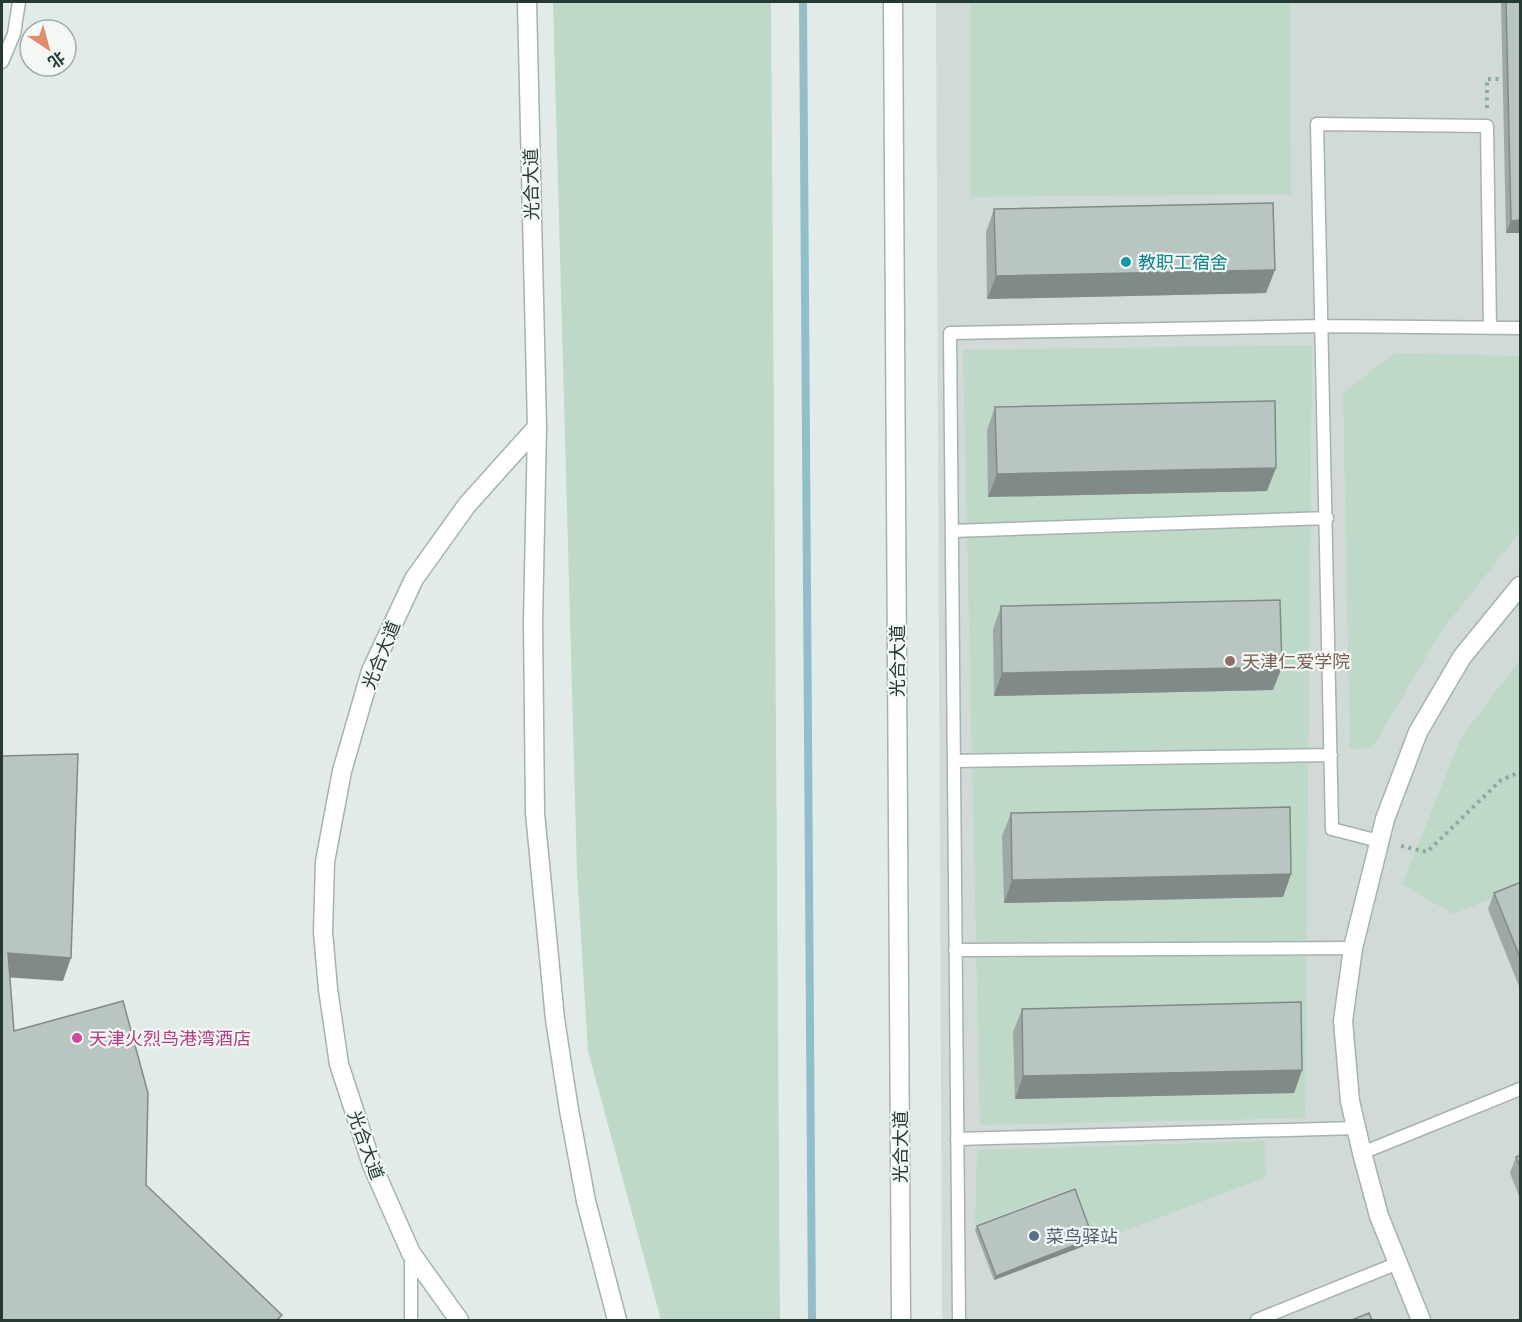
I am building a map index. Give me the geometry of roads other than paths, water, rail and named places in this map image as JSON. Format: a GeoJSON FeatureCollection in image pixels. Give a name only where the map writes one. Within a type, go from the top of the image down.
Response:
{"type":"FeatureCollection","features":[{"type":"Feature","properties":{"kind":"street","name":"光合大道"},"geometry":{"type":"LineString","coordinates":[[459,1320],[411,1253],[372,1165],[339,1064],[328,989],[323,932],[325,862],[342,771],[372,671],[414,579],[467,505],[537,428],[527,2]]}},
{"type":"Feature","properties":{"kind":"street","name":"光合大道"},"geometry":{"type":"LineString","coordinates":[[893,2],[901,1320]]}},
{"type":"Feature","properties":{"kind":"street"},"geometry":{"type":"LineString","coordinates":[[537,428],[533,622],[535,813],[544,914],[568,1110],[586,1201],[617,1320]]}},
{"type":"Feature","properties":{"kind":"street"},"geometry":{"type":"LineString","coordinates":[[1421,1320],[1379,1216],[1362,1153],[1350,1101],[1343,1021],[1353,948],[1379,841],[1418,732],[1462,657],[1521,586]]}},
{"type":"Feature","properties":{"kind":"lane"},"geometry":{"type":"LineString","coordinates":[[2,62],[14,34],[20,2]]}},
{"type":"Feature","properties":{"kind":"lane"},"geometry":{"type":"LineString","coordinates":[[1379,841],[1332,829],[1324,326],[1317,124],[1487,126],[1490,328]]}},
{"type":"Feature","properties":{"kind":"lane"},"geometry":{"type":"LineString","coordinates":[[959,1320],[950,333],[1324,326],[1521,328]]}},
{"type":"Feature","properties":{"kind":"lane"},"geometry":{"type":"LineString","coordinates":[[952,531],[1327,518]]}},
{"type":"Feature","properties":{"kind":"lane"},"geometry":{"type":"LineString","coordinates":[[954,761],[1331,755]]}},
{"type":"Feature","properties":{"kind":"lane"},"geometry":{"type":"LineString","coordinates":[[955,950],[1353,948]]}},
{"type":"Feature","properties":{"kind":"lane"},"geometry":{"type":"LineString","coordinates":[[1362,1153],[1521,1089]]}},
{"type":"Feature","properties":{"kind":"lane"},"geometry":{"type":"LineString","coordinates":[[957,1139],[1357,1128]]}},
{"type":"Feature","properties":{"kind":"lane"},"geometry":{"type":"LineString","coordinates":[[411,1253],[411,1320]]}},
{"type":"Feature","properties":{"kind":"lane"},"geometry":{"type":"LineString","coordinates":[[1257,1320],[1398,1263]]}},
{"type":"Feature","properties":{"kind":"waterway"},"geometry":{"type":"LineString","coordinates":[[803,2],[812,1320]]}},
{"type":"Feature","properties":{"kind":"place","name":"教职工宿舍"},"geometry":{"type":"Point","coordinates":[1126,262]}},
{"type":"Feature","properties":{"kind":"place","name":"天津仁爱学院"},"geometry":{"type":"Point","coordinates":[1230,661]}},
{"type":"Feature","properties":{"kind":"place","name":"天津火烈鸟港湾酒店"},"geometry":{"type":"Point","coordinates":[77,1038]}},
{"type":"Feature","properties":{"kind":"place","name":"菜鸟驿站"},"geometry":{"type":"Point","coordinates":[1034,1236]}}]}
